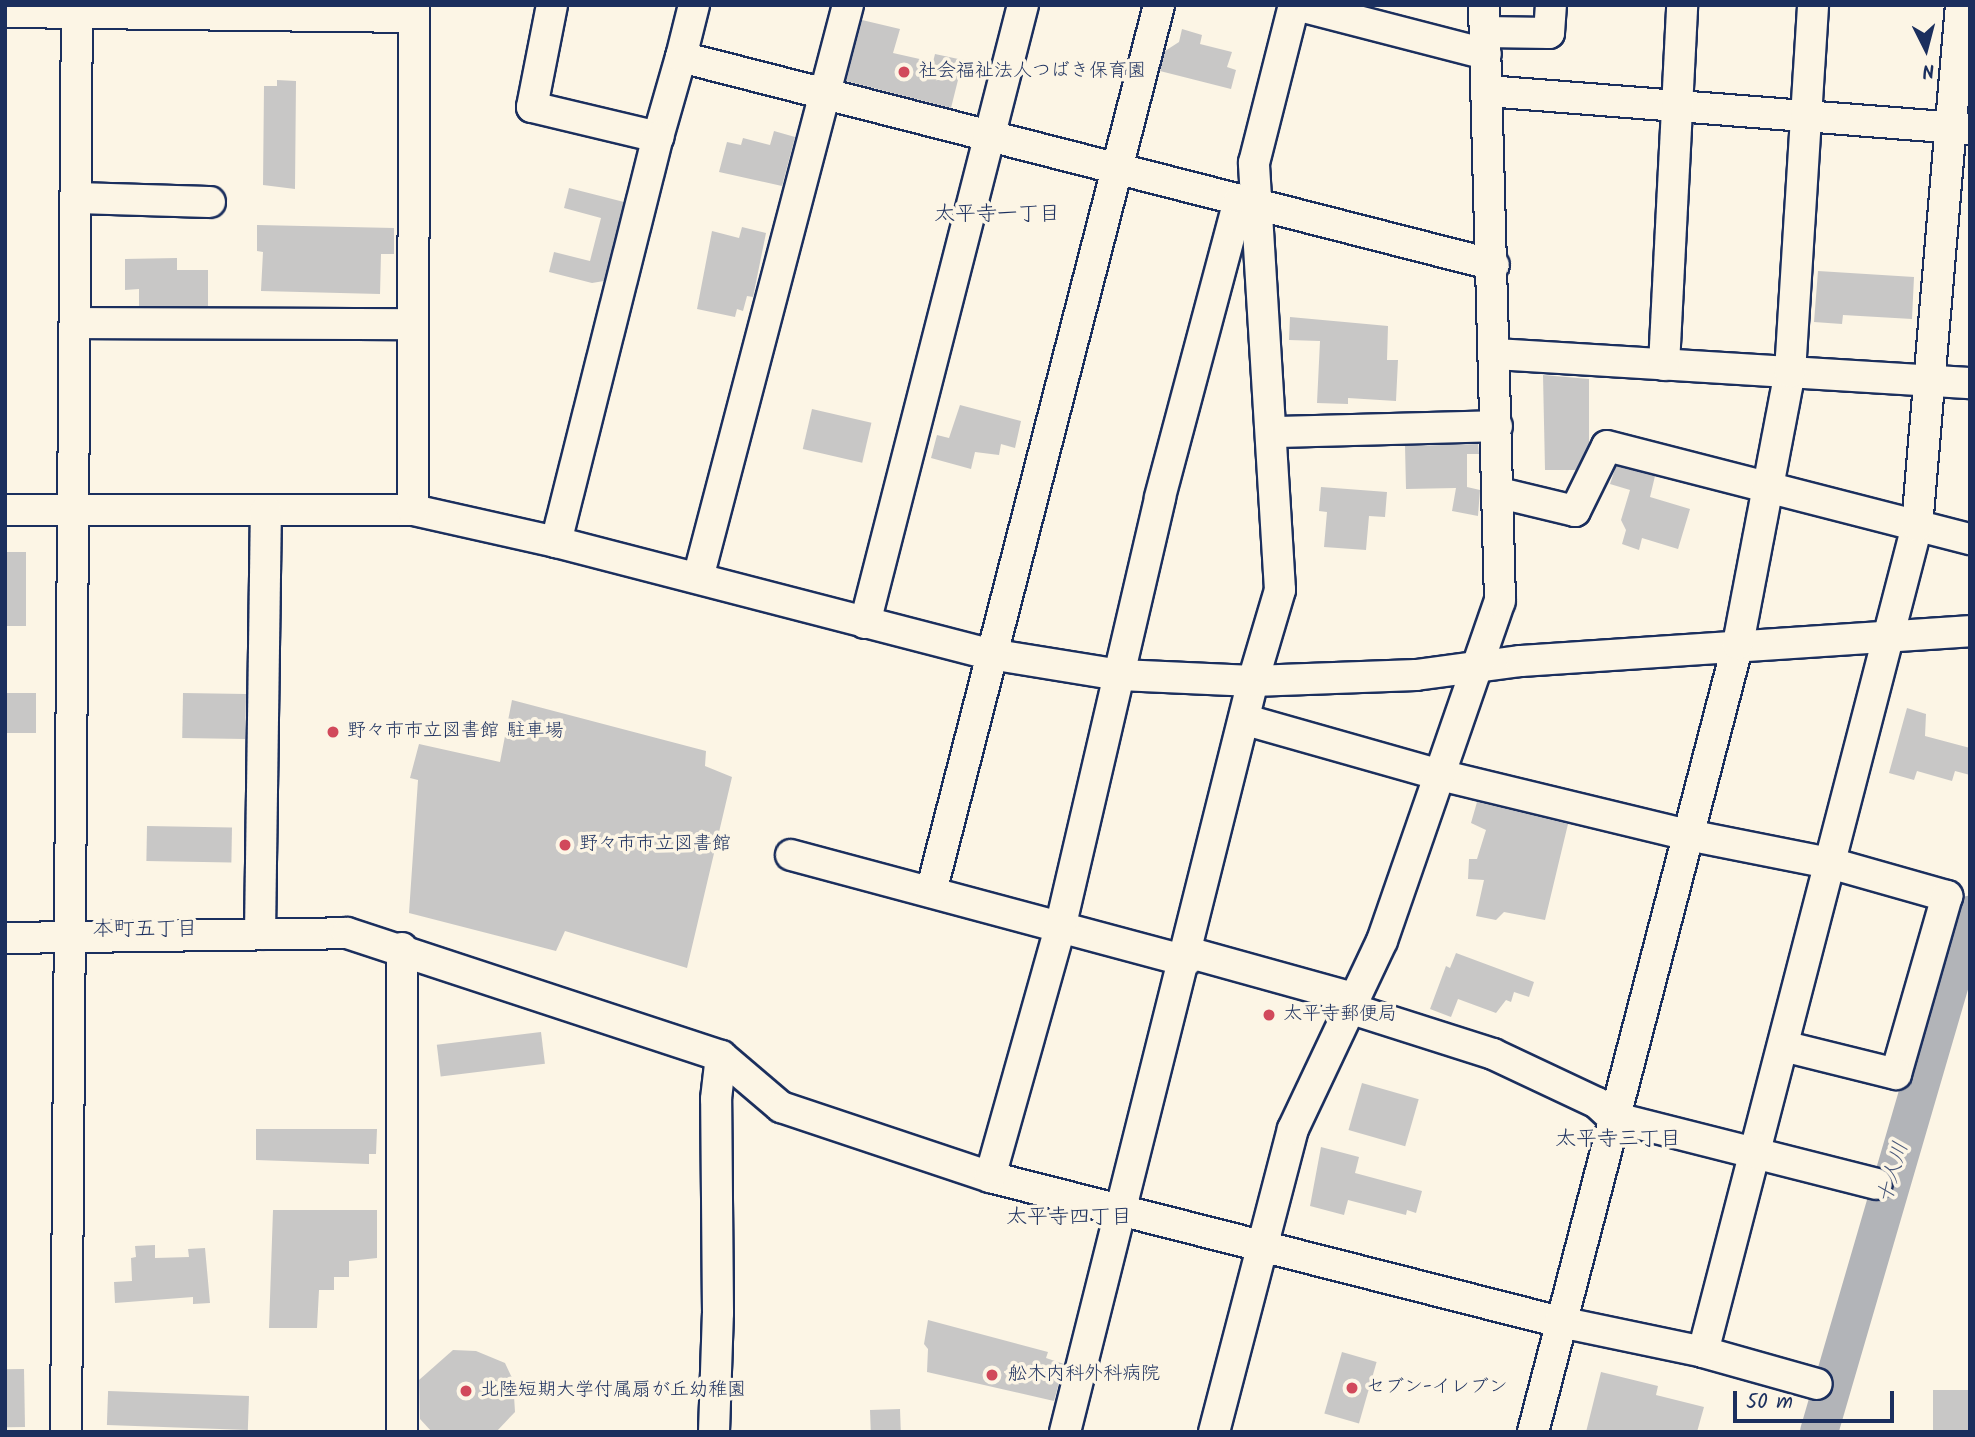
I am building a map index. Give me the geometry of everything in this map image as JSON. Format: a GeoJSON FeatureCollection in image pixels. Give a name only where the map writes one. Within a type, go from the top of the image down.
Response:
{"type":"FeatureCollection","features":[{"type":"Feature","properties":{"kind":"street"},"geometry":{"type":"LineString","coordinates":[[552,5],[532,107],[658,137]]}},
{"type":"Feature","properties":{"kind":"street"},"geometry":{"type":"LineString","coordinates":[[556,542],[694,5]]}},
{"type":"Feature","properties":{"kind":"street"},"geometry":{"type":"LineString","coordinates":[[698,578],[848,5]]}},
{"type":"Feature","properties":{"kind":"street"},"geometry":{"type":"LineString","coordinates":[[865,623],[1023,5]]}},
{"type":"Feature","properties":{"kind":"street"},"geometry":{"type":"LineString","coordinates":[[931,892],[990,654],[1119,168],[1159,5]]}},
{"type":"Feature","properties":{"kind":"street"},"geometry":{"type":"LineString","coordinates":[[990,1177],[1061,924],[1160,497],[1248,203],[1254,163],[1295,5],[1485,31],[1549,33],[1551,5]]}},
{"type":"Feature","properties":{"kind":"street"},"geometry":{"type":"LineString","coordinates":[[1664,365],[1682,5]]}},
{"type":"Feature","properties":{"kind":"street"},"geometry":{"type":"LineString","coordinates":[[1533,1432],[1612,1117],[1738,644],[1790,372],[1813,5]]}},
{"type":"Feature","properties":{"kind":"street"},"geometry":{"type":"LineString","coordinates":[[1703,1352],[1753,1153],[1891,636],[1917,526],[1961,128],[1961,5]]}},
{"type":"Feature","properties":{"kind":"street"},"geometry":{"type":"LineString","coordinates":[[66,1432],[77,8]]}},
{"type":"Feature","properties":{"kind":"street"},"geometry":{"type":"LineString","coordinates":[[5,12],[77,8],[413,11],[414,510]]}},
{"type":"Feature","properties":{"kind":"street"},"geometry":{"type":"LineString","coordinates":[[1214,1432],[1293,1129],[1382,942],[1500,601],[1494,265],[1485,31]]}},
{"type":"Feature","properties":{"kind":"street"},"geometry":{"type":"LineString","coordinates":[[681,57],[1494,265]]}},
{"type":"Feature","properties":{"kind":"street"},"geometry":{"type":"LineString","coordinates":[[1487,91],[1961,128]]}},
{"type":"Feature","properties":{"kind":"street"},"geometry":{"type":"LineString","coordinates":[[76,198],[210,202]]}},
{"type":"Feature","properties":{"kind":"street"},"geometry":{"type":"LineString","coordinates":[[1065,1432],[1246,720],[1253,681],[1280,590],[1274,432],[1248,203]]}},
{"type":"Feature","properties":{"kind":"street"},"geometry":{"type":"LineString","coordinates":[[75,323],[413,324]]}},
{"type":"Feature","properties":{"kind":"street"},"geometry":{"type":"LineString","coordinates":[[1494,354],[1970,383]]}},
{"type":"Feature","properties":{"kind":"street"},"geometry":{"type":"LineString","coordinates":[[1274,432],[1497,426]]}},
{"type":"Feature","properties":{"kind":"street"},"geometry":{"type":"LineString","coordinates":[[1500,494],[1575,511],[1607,446],[1768,485],[1970,539]]}},
{"type":"Feature","properties":{"kind":"street"},"geometry":{"type":"LineString","coordinates":[[5,510],[414,510],[556,542],[990,654],[1119,675],[1253,681],[1416,675],[1479,664],[1738,644],[1970,631]]}},
{"type":"Feature","properties":{"kind":"street"},"geometry":{"type":"LineString","coordinates":[[260,933],[266,510]]}},
{"type":"Feature","properties":{"kind":"street"},"geometry":{"type":"LineString","coordinates":[[1246,720],[1440,775],[1688,835],[1830,863],[1947,897],[1896,1074],[1783,1046]]}},
{"type":"Feature","properties":{"kind":"street"},"geometry":{"type":"LineString","coordinates":[[791,855],[1186,956],[1354,1004],[1493,1054],[1597,1103],[1612,1117],[1877,1184]]}},
{"type":"Feature","properties":{"kind":"street"},"geometry":{"type":"LineString","coordinates":[[5,938],[347,933],[402,948],[721,1056],[781,1107],[990,1177],[1122,1208],[1260,1248],[1560,1322],[1703,1352],[1817,1384]]}},
{"type":"Feature","properties":{"kind":"street"},"geometry":{"type":"LineString","coordinates":[[402,948],[402,1432]]}},
{"type":"Feature","properties":{"kind":"street"},"geometry":{"type":"LineString","coordinates":[[714,1432],[719,1313],[716,1100],[721,1056]]}},
{"type":"Feature","properties":{"kind":"building"},"geometry":{"type":"Polygon","coordinates":[[[862,20],[900,29],[893,53],[933,62],[935,54],[963,60],[951,108],[846,81],[862,20]]]}},
{"type":"Feature","properties":{"kind":"building"},"geometry":{"type":"Polygon","coordinates":[[[1182,29],[1202,35],[1200,44],[1232,52],[1227,67],[1236,70],[1231,89],[1160,71],[1165,51],[1179,42],[1182,29]]]}},
{"type":"Feature","properties":{"kind":"building"},"geometry":{"type":"Polygon","coordinates":[[[277,80],[296,81],[295,189],[263,185],[264,86],[277,86],[277,80]]]}},
{"type":"Feature","properties":{"kind":"building"},"geometry":{"type":"Polygon","coordinates":[[[774,131],[795,137],[782,186],[719,172],[727,142],[741,145],[743,138],[770,145],[774,131]]]}},
{"type":"Feature","properties":{"kind":"building"},"geometry":{"type":"Polygon","coordinates":[[[569,188],[624,202],[604,281],[592,283],[549,272],[554,252],[590,261],[601,218],[564,208],[569,188]]]}},
{"type":"Feature","properties":{"kind":"building"},"geometry":{"type":"Polygon","coordinates":[[[257,225],[394,228],[394,254],[381,254],[380,294],[261,291],[263,252],[257,251],[257,225]]]}},
{"type":"Feature","properties":{"kind":"building"},"geometry":{"type":"Polygon","coordinates":[[[742,227],[766,233],[753,297],[747,296],[743,311],[737,309],[735,317],[697,309],[712,231],[739,238],[742,227]]]}},
{"type":"Feature","properties":{"kind":"building"},"geometry":{"type":"Polygon","coordinates":[[[177,258],[177,270],[208,270],[208,306],[139,306],[139,289],[125,290],[125,259],[177,258]]]}},
{"type":"Feature","properties":{"kind":"building"},"geometry":{"type":"Polygon","coordinates":[[[1818,271],[1914,277],[1912,319],[1843,315],[1842,324],[1814,322],[1818,271]]]}},
{"type":"Feature","properties":{"kind":"building"},"geometry":{"type":"Polygon","coordinates":[[[1290,317],[1388,326],[1387,360],[1398,360],[1396,401],[1348,398],[1348,404],[1317,403],[1320,341],[1289,340],[1290,317]]]}},
{"type":"Feature","properties":{"kind":"building"},"geometry":{"type":"Polygon","coordinates":[[[1543,375],[1589,379],[1589,443],[1576,470],[1545,470],[1543,375]]]}},
{"type":"Feature","properties":{"kind":"building"},"geometry":{"type":"Polygon","coordinates":[[[960,405],[1021,421],[1015,448],[1001,444],[999,455],[975,452],[971,469],[931,458],[937,435],[949,438],[960,405]]]}},
{"type":"Feature","properties":{"kind":"building"},"geometry":{"type":"Polygon","coordinates":[[[812,409],[871,423],[862,463],[803,449],[812,409]]]}},
{"type":"Feature","properties":{"kind":"building"},"geometry":{"type":"Polygon","coordinates":[[[1478,444],[1479,454],[1467,454],[1467,487],[1480,490],[1478,516],[1452,511],[1456,488],[1406,489],[1405,446],[1478,444]]]}},
{"type":"Feature","properties":{"kind":"building"},"geometry":{"type":"Polygon","coordinates":[[[1616,466],[1655,476],[1650,497],[1690,509],[1678,549],[1642,538],[1639,550],[1622,544],[1626,530],[1621,520],[1630,490],[1610,484],[1616,466]]]}},
{"type":"Feature","properties":{"kind":"building"},"geometry":{"type":"Polygon","coordinates":[[[1321,487],[1387,492],[1385,517],[1369,516],[1366,550],[1324,547],[1327,512],[1319,511],[1321,487]]]}},
{"type":"Feature","properties":{"kind":"building"},"geometry":{"type":"Polygon","coordinates":[[[5,552],[26,552],[26,626],[5,626],[5,552]]]}},
{"type":"Feature","properties":{"kind":"building"},"geometry":{"type":"Polygon","coordinates":[[[5,693],[36,693],[36,733],[5,733],[5,693]]]}},
{"type":"Feature","properties":{"kind":"building"},"geometry":{"type":"Polygon","coordinates":[[[183,693],[246,694],[245,739],[182,738],[183,693]]]}},
{"type":"Feature","properties":{"kind":"building","name":"野々市市立図書館"},"geometry":{"type":"Polygon","coordinates":[[[512,700],[706,751],[705,766],[732,777],[687,968],[565,931],[556,951],[409,913],[418,780],[410,778],[419,744],[500,762],[512,700]]]}},
{"type":"Feature","properties":{"kind":"building"},"geometry":{"type":"Polygon","coordinates":[[[1907,708],[1926,714],[1925,736],[1970,748],[1970,775],[1955,771],[1952,781],[1917,771],[1914,780],[1889,773],[1907,708]]]}},
{"type":"Feature","properties":{"kind":"building"},"geometry":{"type":"Polygon","coordinates":[[[1477,802],[1568,824],[1545,920],[1504,912],[1496,920],[1476,916],[1484,880],[1468,879],[1469,859],[1477,859],[1486,830],[1471,823],[1477,802]]]}},
{"type":"Feature","properties":{"kind":"building"},"geometry":{"type":"Polygon","coordinates":[[[147,826],[232,827],[231,862],[146,861],[147,826]]]}},
{"type":"Feature","properties":{"kind":"building"},"geometry":{"type":"Polygon","coordinates":[[[1456,953],[1534,982],[1529,997],[1514,992],[1511,1002],[1506,1000],[1496,1013],[1458,999],[1451,1017],[1430,1009],[1446,966],[1450,968],[1456,953]]]}},
{"type":"Feature","properties":{"kind":"building"},"geometry":{"type":"Polygon","coordinates":[[[541,1032],[545,1064],[441,1077],[437,1045],[541,1032]]]}},
{"type":"Feature","properties":{"kind":"building"},"geometry":{"type":"Polygon","coordinates":[[[1362,1083],[1419,1099],[1405,1146],[1348,1130],[1362,1083]]]}},
{"type":"Feature","properties":{"kind":"building"},"geometry":{"type":"Polygon","coordinates":[[[256,1129],[377,1129],[376,1154],[369,1154],[369,1164],[256,1160],[256,1129]]]}},
{"type":"Feature","properties":{"kind":"building"},"geometry":{"type":"Polygon","coordinates":[[[1321,1147],[1359,1157],[1355,1173],[1422,1191],[1416,1213],[1407,1210],[1406,1215],[1348,1200],[1344,1215],[1310,1206],[1321,1147]]]}},
{"type":"Feature","properties":{"kind":"building"},"geometry":{"type":"Polygon","coordinates":[[[273,1210],[377,1210],[377,1258],[349,1261],[349,1277],[334,1277],[334,1290],[319,1290],[317,1328],[269,1328],[273,1210]]]}},
{"type":"Feature","properties":{"kind":"building"},"geometry":{"type":"Polygon","coordinates":[[[155,1245],[155,1258],[189,1257],[188,1249],[205,1248],[210,1303],[193,1304],[193,1297],[115,1303],[114,1282],[132,1281],[131,1258],[136,1257],[135,1246],[155,1245]]]}},
{"type":"Feature","properties":{"kind":"building"},"geometry":{"type":"Polygon","coordinates":[[[928,1320],[1048,1352],[1046,1358],[1064,1364],[1054,1401],[927,1372],[928,1349],[924,1344],[928,1320]]]}},
{"type":"Feature","properties":{"kind":"building","name":"北陸短期大学付属扇が丘幼稚園"},"geometry":{"type":"Polygon","coordinates":[[[453,1350],[476,1351],[505,1363],[513,1380],[515,1412],[496,1432],[432,1432],[420,1419],[419,1380],[453,1350]]]}},
{"type":"Feature","properties":{"kind":"building","name":"セブン-イレブン"},"geometry":{"type":"Polygon","coordinates":[[[1342,1352],[1377,1362],[1359,1423],[1324,1414],[1342,1352]]]}},
{"type":"Feature","properties":{"kind":"building"},"geometry":{"type":"Polygon","coordinates":[[[5,1369],[24,1369],[25,1427],[6,1427],[5,1369]]]}},
{"type":"Feature","properties":{"kind":"building"},"geometry":{"type":"Polygon","coordinates":[[[1601,1372],[1658,1386],[1656,1395],[1704,1407],[1697,1432],[1586,1432],[1601,1372]]]}},
{"type":"Feature","properties":{"kind":"building"},"geometry":{"type":"Polygon","coordinates":[[[1933,1390],[1970,1390],[1970,1430],[1933,1430],[1933,1390]]]}},
{"type":"Feature","properties":{"kind":"building"},"geometry":{"type":"Polygon","coordinates":[[[108,1391],[249,1396],[248,1430],[107,1425],[108,1391]]]}},
{"type":"Feature","properties":{"kind":"building"},"geometry":{"type":"Polygon","coordinates":[[[900,1409],[901,1432],[871,1432],[870,1410],[900,1409]]]}},
{"type":"Feature","properties":{"kind":"waterway","name":"十人川"},"geometry":{"type":"LineString","coordinates":[[1819,1432],[1970,915]]}},
{"type":"Feature","properties":{"kind":"place","name":"社会福祉法人つばき保育園"},"geometry":{"type":"Point","coordinates":[904,72]}},
{"type":"Feature","properties":{"kind":"place","name":"野々市市立図書館 駐車場"},"geometry":{"type":"Point","coordinates":[333,732]}},
{"type":"Feature","properties":{"kind":"place","name":"野々市市立図書館"},"geometry":{"type":"Point","coordinates":[565,845]}},
{"type":"Feature","properties":{"kind":"place","name":"太平寺郵便局"},"geometry":{"type":"Point","coordinates":[1269,1015]}},
{"type":"Feature","properties":{"kind":"place","name":"舩木内科外科病院"},"geometry":{"type":"Point","coordinates":[992,1375]}},
{"type":"Feature","properties":{"kind":"place","name":"セブン-イレブン"},"geometry":{"type":"Point","coordinates":[1352,1388]}},
{"type":"Feature","properties":{"kind":"place","name":"北陸短期大学付属扇が丘幼稚園"},"geometry":{"type":"Point","coordinates":[466,1391]}},
{"type":"Feature","properties":{"kind":"district","name":"太平寺一丁目"},"geometry":{"type":"Point","coordinates":[997,215]}},
{"type":"Feature","properties":{"kind":"district","name":"本町五丁目"},"geometry":{"type":"Point","coordinates":[145,930]}},
{"type":"Feature","properties":{"kind":"district","name":"太平寺三丁目"},"geometry":{"type":"Point","coordinates":[1618,1140]}},
{"type":"Feature","properties":{"kind":"district","name":"太平寺四丁目"},"geometry":{"type":"Point","coordinates":[1069,1218]}}]}
